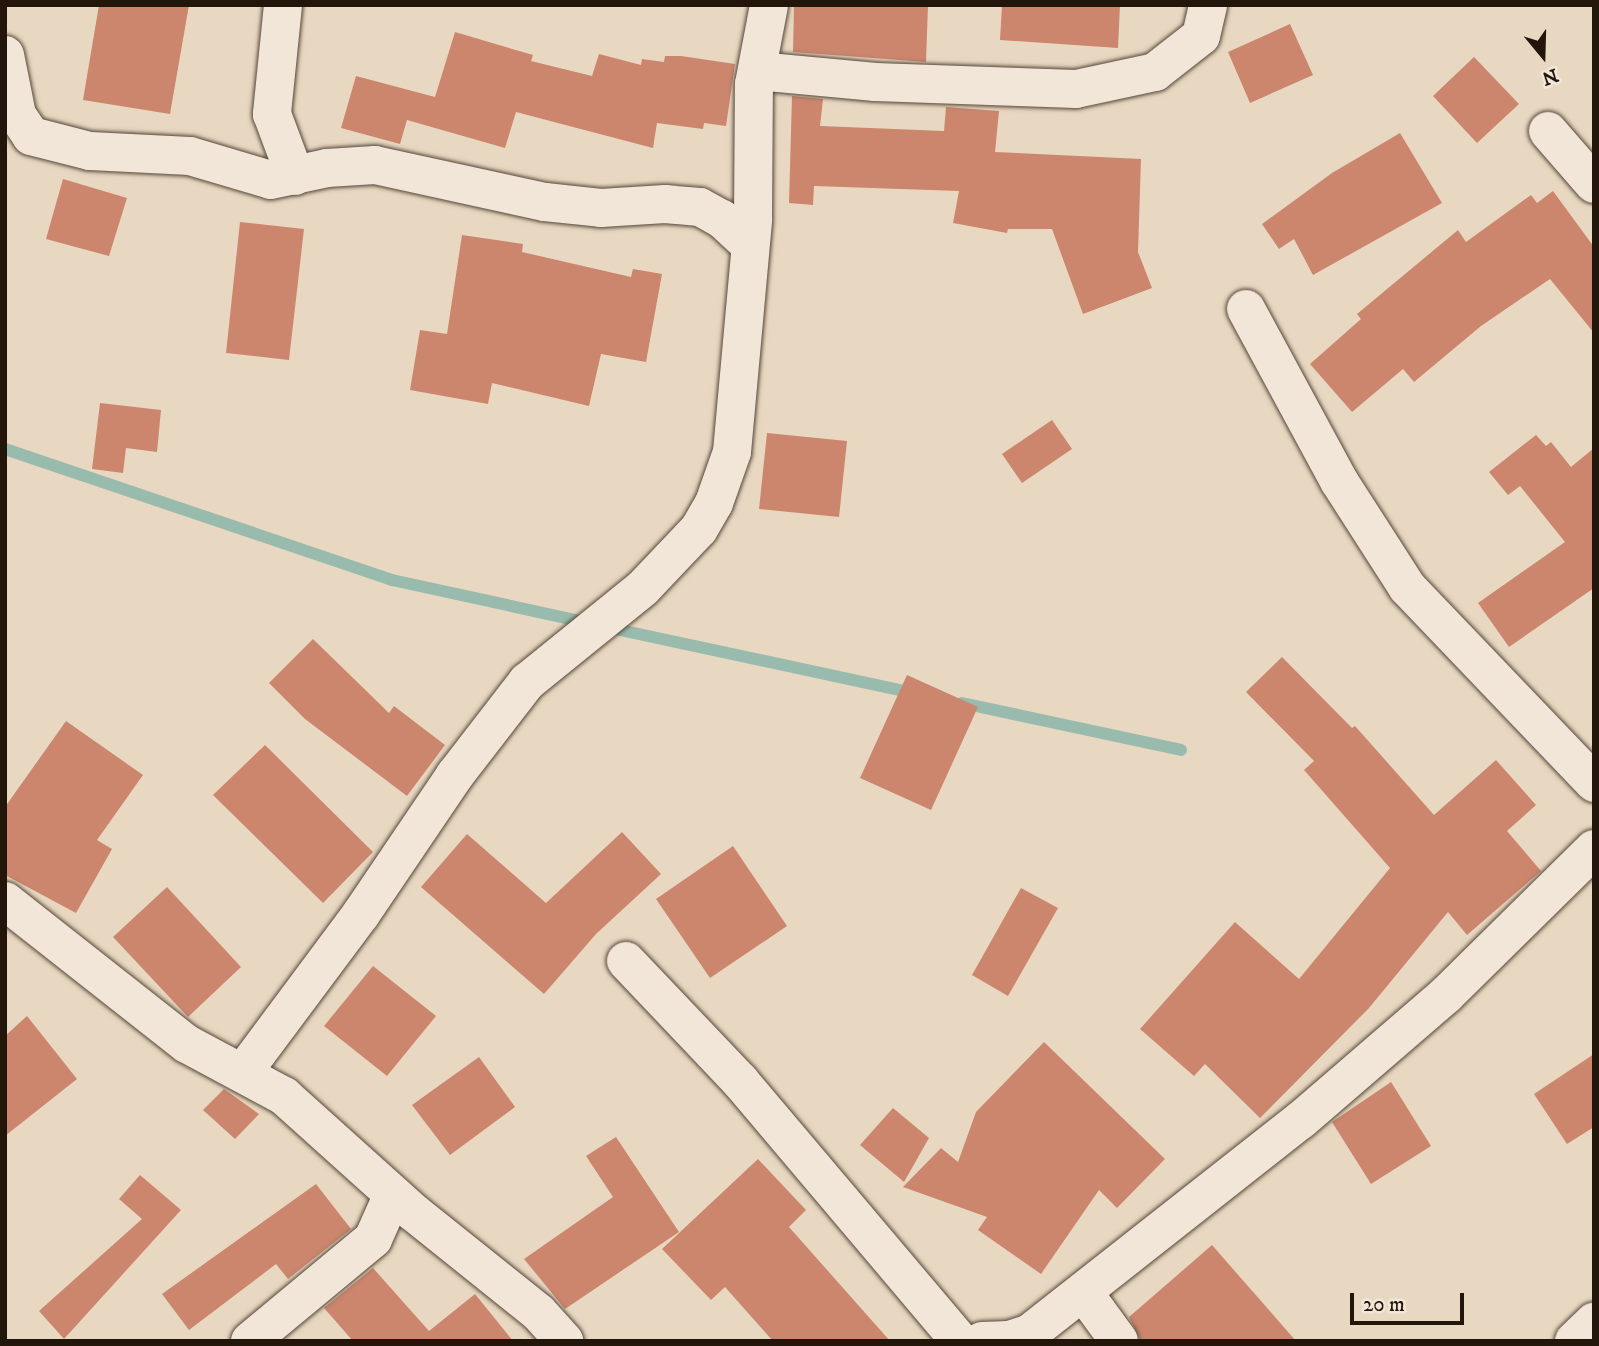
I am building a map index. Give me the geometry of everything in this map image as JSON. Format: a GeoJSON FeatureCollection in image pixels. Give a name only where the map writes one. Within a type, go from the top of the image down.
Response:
{"type":"FeatureCollection","features":[{"type":"Feature","properties":{"kind":"street"},"geometry":{"type":"LineString","coordinates":[[284,5],[272,114],[295,176]]}},
{"type":"Feature","properties":{"kind":"street"},"geometry":{"type":"LineString","coordinates":[[244,1071],[361,914],[455,775],[527,682],[643,588],[699,529],[714,503],[732,452],[749,244],[757,71],[769,5]]}},
{"type":"Feature","properties":{"kind":"street"},"geometry":{"type":"LineString","coordinates":[[757,71],[875,82],[1076,89],[1155,72],[1201,36],[1208,5]]}},
{"type":"Feature","properties":{"kind":"street"},"geometry":{"type":"LineString","coordinates":[[5,55],[18,116],[31,135],[90,151],[190,156],[271,180],[375,165],[545,202],[601,208],[665,204],[700,207],[722,219],[749,244]]}},
{"type":"Feature","properties":{"kind":"street"},"geometry":{"type":"LineString","coordinates":[[1548,131],[1594,184]]}},
{"type":"Feature","properties":{"kind":"street"},"geometry":{"type":"LineString","coordinates":[[1246,309],[1339,481],[1406,587],[1594,783]]}},
{"type":"Feature","properties":{"kind":"street"},"geometry":{"type":"LineString","coordinates":[[982,1341],[1009,1340],[1030,1333],[1084,1293],[1157,1229],[1301,1120],[1446,995],[1594,849]]}},
{"type":"Feature","properties":{"kind":"street"},"geometry":{"type":"LineString","coordinates":[[5,901],[187,1044],[244,1071],[284,1096],[434,1229],[539,1313],[564,1341]]}},
{"type":"Feature","properties":{"kind":"street"},"geometry":{"type":"LineString","coordinates":[[626,961],[740,1081],[960,1341]]}},
{"type":"Feature","properties":{"kind":"street"},"geometry":{"type":"LineString","coordinates":[[250,1341],[373,1239],[393,1194]]}},
{"type":"Feature","properties":{"kind":"street"},"geometry":{"type":"LineString","coordinates":[[373,1239],[434,1229]]}},
{"type":"Feature","properties":{"kind":"street"},"geometry":{"type":"LineString","coordinates":[[1084,1293],[1119,1341]]}},
{"type":"Feature","properties":{"kind":"street"},"geometry":{"type":"LineString","coordinates":[[1574,1341],[1594,1322]]}},
{"type":"Feature","properties":{"kind":"building"},"geometry":{"type":"Polygon","coordinates":[[[99,5],[189,5],[170,114],[83,100],[99,5]]]}},
{"type":"Feature","properties":{"kind":"building"},"geometry":{"type":"Polygon","coordinates":[[[794,5],[928,5],[926,62],[793,52],[794,5]]]}},
{"type":"Feature","properties":{"kind":"building"},"geometry":{"type":"Polygon","coordinates":[[[1002,5],[1120,5],[1118,48],[1000,40],[1002,5]]]}},
{"type":"Feature","properties":{"kind":"building"},"geometry":{"type":"Polygon","coordinates":[[[1290,24],[1313,75],[1250,103],[1228,52],[1290,24]]]}},
{"type":"Feature","properties":{"kind":"building"},"geometry":{"type":"Polygon","coordinates":[[[455,32],[533,55],[531,61],[592,76],[599,54],[641,65],[642,59],[664,62],[665,56],[735,64],[726,126],[704,123],[703,129],[657,123],[653,148],[516,112],[505,148],[407,120],[400,144],[341,128],[356,76],[435,97],[455,32]]]}},
{"type":"Feature","properties":{"kind":"building"},"geometry":{"type":"Polygon","coordinates":[[[1474,57],[1519,104],[1477,143],[1433,96],[1474,57]]]}},
{"type":"Feature","properties":{"kind":"building"},"geometry":{"type":"Polygon","coordinates":[[[792,96],[823,99],[820,126],[944,131],[946,107],[999,111],[995,152],[1141,159],[1138,252],[1152,288],[1083,314],[1052,229],[1008,229],[1007,233],[953,223],[959,191],[814,186],[813,205],[789,203],[792,96]]]}},
{"type":"Feature","properties":{"kind":"building"},"geometry":{"type":"Polygon","coordinates":[[[1400,133],[1442,203],[1313,275],[1294,239],[1279,249],[1262,224],[1332,173],[1400,133]]]}},
{"type":"Feature","properties":{"kind":"building"},"geometry":{"type":"Polygon","coordinates":[[[63,179],[127,198],[109,256],[46,239],[63,179]]]}},
{"type":"Feature","properties":{"kind":"building"},"geometry":{"type":"Polygon","coordinates":[[[1553,191],[1594,247],[1594,333],[1550,279],[1481,326],[1414,382],[1403,369],[1352,412],[1310,364],[1361,319],[1357,314],[1458,230],[1466,242],[1531,195],[1537,203],[1553,191]]]}},
{"type":"Feature","properties":{"kind":"building"},"geometry":{"type":"Polygon","coordinates":[[[240,222],[304,229],[289,360],[226,353],[240,222]]]}},
{"type":"Feature","properties":{"kind":"building"},"geometry":{"type":"Polygon","coordinates":[[[462,235],[523,244],[522,252],[631,277],[633,269],[662,274],[646,362],[601,354],[589,406],[492,383],[488,404],[410,390],[420,330],[447,334],[462,235]]]}},
{"type":"Feature","properties":{"kind":"building"},"geometry":{"type":"Polygon","coordinates":[[[100,403],[161,410],[157,452],[126,448],[123,473],[92,469],[100,403]]]}},
{"type":"Feature","properties":{"kind":"building"},"geometry":{"type":"Polygon","coordinates":[[[1052,420],[1072,449],[1022,483],[1002,454],[1052,420]]]}},
{"type":"Feature","properties":{"kind":"building"},"geometry":{"type":"Polygon","coordinates":[[[767,433],[847,441],[839,517],[759,509],[767,433]]]}},
{"type":"Feature","properties":{"kind":"building"},"geometry":{"type":"Polygon","coordinates":[[[1536,435],[1546,446],[1551,442],[1571,467],[1594,448],[1594,588],[1509,647],[1478,603],[1565,542],[1520,486],[1508,495],[1489,472],[1536,435]]]}},
{"type":"Feature","properties":{"kind":"building"},"geometry":{"type":"Polygon","coordinates":[[[313,639],[389,713],[394,706],[445,745],[407,796],[305,719],[269,683],[313,639]]]}},
{"type":"Feature","properties":{"kind":"building"},"geometry":{"type":"Polygon","coordinates":[[[1282,657],[1352,728],[1355,726],[1434,815],[1496,760],[1536,805],[1507,831],[1541,871],[1467,935],[1448,912],[1369,1008],[1260,1118],[1205,1064],[1194,1076],[1140,1029],[1235,922],[1299,979],[1390,868],[1304,770],[1314,761],[1246,692],[1282,657]]]}},
{"type":"Feature","properties":{"kind":"building"},"geometry":{"type":"Polygon","coordinates":[[[907,675],[978,707],[931,810],[860,778],[907,675]]]}},
{"type":"Feature","properties":{"kind":"building"},"geometry":{"type":"Polygon","coordinates":[[[66,721],[143,775],[97,840],[112,849],[76,913],[5,875],[5,807],[66,721]]]}},
{"type":"Feature","properties":{"kind":"building"},"geometry":{"type":"Polygon","coordinates":[[[265,745],[373,852],[323,903],[213,795],[265,745]]]}},
{"type":"Feature","properties":{"kind":"building"},"geometry":{"type":"Polygon","coordinates":[[[622,832],[661,874],[596,934],[544,994],[421,887],[467,834],[546,903],[622,832]]]}},
{"type":"Feature","properties":{"kind":"building"},"geometry":{"type":"Polygon","coordinates":[[[733,846],[787,926],[710,978],[656,899],[733,846]]]}},
{"type":"Feature","properties":{"kind":"building"},"geometry":{"type":"Polygon","coordinates":[[[167,887],[241,967],[188,1017],[113,937],[167,887]]]}},
{"type":"Feature","properties":{"kind":"building"},"geometry":{"type":"Polygon","coordinates":[[[1021,888],[1058,908],[1008,996],[972,975],[1021,888]]]}},
{"type":"Feature","properties":{"kind":"building"},"geometry":{"type":"Polygon","coordinates":[[[373,966],[436,1016],[387,1076],[324,1026],[373,966]]]}},
{"type":"Feature","properties":{"kind":"building"},"geometry":{"type":"Polygon","coordinates":[[[27,1016],[77,1079],[5,1136],[5,1036],[27,1016]]]}},
{"type":"Feature","properties":{"kind":"building"},"geometry":{"type":"Polygon","coordinates":[[[1044,1042],[1165,1159],[1117,1208],[1099,1190],[1041,1274],[978,1230],[987,1217],[903,1187],[941,1148],[958,1162],[976,1112],[1044,1042]]]}},
{"type":"Feature","properties":{"kind":"building"},"geometry":{"type":"Polygon","coordinates":[[[1594,1054],[1594,1127],[1567,1144],[1534,1094],[1594,1054]]]}},
{"type":"Feature","properties":{"kind":"building"},"geometry":{"type":"Polygon","coordinates":[[[479,1057],[515,1107],[450,1155],[412,1105],[479,1057]]]}},
{"type":"Feature","properties":{"kind":"building"},"geometry":{"type":"Polygon","coordinates":[[[1391,1082],[1431,1146],[1371,1184],[1332,1122],[1391,1082]]]}},
{"type":"Feature","properties":{"kind":"building"},"geometry":{"type":"Polygon","coordinates":[[[224,1089],[259,1114],[235,1139],[203,1110],[224,1089]]]}},
{"type":"Feature","properties":{"kind":"building"},"geometry":{"type":"Polygon","coordinates":[[[893,1108],[929,1138],[904,1182],[860,1145],[893,1108]]]}},
{"type":"Feature","properties":{"kind":"building"},"geometry":{"type":"Polygon","coordinates":[[[616,1137],[679,1232],[565,1309],[524,1259],[613,1197],[586,1156],[616,1137]]]}},
{"type":"Feature","properties":{"kind":"building"},"geometry":{"type":"Polygon","coordinates":[[[758,1159],[806,1210],[789,1227],[890,1341],[773,1341],[725,1287],[711,1300],[662,1249],[758,1159]]]}},
{"type":"Feature","properties":{"kind":"building"},"geometry":{"type":"Polygon","coordinates":[[[140,1175],[181,1210],[64,1339],[39,1311],[142,1219],[119,1199],[140,1175]]]}},
{"type":"Feature","properties":{"kind":"building"},"geometry":{"type":"Polygon","coordinates":[[[316,1184],[351,1229],[288,1279],[276,1264],[189,1330],[162,1294],[316,1184]]]}},
{"type":"Feature","properties":{"kind":"building"},"geometry":{"type":"Polygon","coordinates":[[[1212,1245],[1296,1341],[1141,1341],[1129,1317],[1212,1245]]]}},
{"type":"Feature","properties":{"kind":"building"},"geometry":{"type":"Polygon","coordinates":[[[373,1268],[429,1331],[475,1294],[513,1341],[353,1341],[324,1308],[373,1268]]]}},
{"type":"Feature","properties":{"kind":"waterway"},"geometry":{"type":"LineString","coordinates":[[5,449],[392,580],[589,623]]}},
{"type":"Feature","properties":{"kind":"waterway"},"geometry":{"type":"LineString","coordinates":[[606,627],[914,693]]}},
{"type":"Feature","properties":{"kind":"waterway"},"geometry":{"type":"LineString","coordinates":[[962,703],[1181,750]]}}]}
